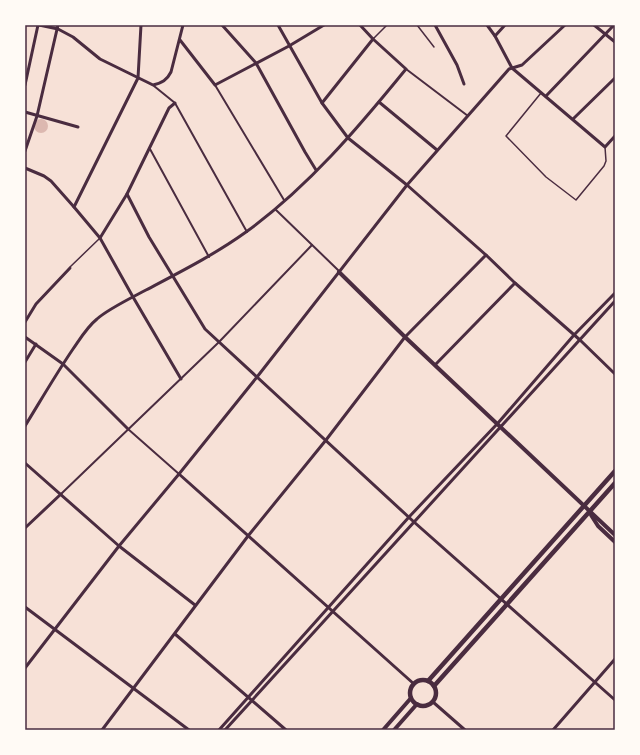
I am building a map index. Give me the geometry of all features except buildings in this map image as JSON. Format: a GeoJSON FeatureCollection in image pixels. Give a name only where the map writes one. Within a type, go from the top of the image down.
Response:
{"type":"FeatureCollection","features":[{"type":"Feature","properties":{"kind":"main road"},"geometry":{"type":"LineString","coordinates":[[339,272],[615,535]]}},
{"type":"Feature","properties":{"kind":"main road"},"geometry":{"type":"LineString","coordinates":[[428,681],[615,471]]}},
{"type":"Feature","properties":{"kind":"main road"},"geometry":{"type":"LineString","coordinates":[[434,686],[615,483]]}},
{"type":"Feature","properties":{"kind":"main road"},"geometry":{"type":"LineString","coordinates":[[589,511],[598,526],[615,542]]}},
{"type":"Feature","properties":{"kind":"main road"},"geometry":{"type":"LineString","coordinates":[[420,680],[428,681],[434,686],[436,694],[433,702],[425,706],[417,704],[411,698],[410,690],[414,684],[420,680]]}},
{"type":"Feature","properties":{"kind":"main road"},"geometry":{"type":"LineString","coordinates":[[383,730],[411,698]]}},
{"type":"Feature","properties":{"kind":"main road"},"geometry":{"type":"LineString","coordinates":[[394,730],[417,704]]}},
{"type":"Feature","properties":{"kind":"street"},"geometry":{"type":"LineString","coordinates":[[25,86],[39,25],[58,27],[100,59],[153,85],[175,103],[247,232]]}},
{"type":"Feature","properties":{"kind":"street"},"geometry":{"type":"LineString","coordinates":[[74,207],[138,78],[142,25]]}},
{"type":"Feature","properties":{"kind":"street"},"geometry":{"type":"LineString","coordinates":[[153,85],[162,83],[171,72],[183,25]]}},
{"type":"Feature","properties":{"kind":"street"},"geometry":{"type":"LineString","coordinates":[[222,25],[256,63],[316,170]]}},
{"type":"Feature","properties":{"kind":"street"},"geometry":{"type":"LineString","coordinates":[[278,25],[322,103],[348,138],[407,185],[580,340],[615,374]]}},
{"type":"Feature","properties":{"kind":"street"},"geometry":{"type":"LineString","coordinates":[[216,85],[289,46],[324,25]]}},
{"type":"Feature","properties":{"kind":"street"},"geometry":{"type":"LineString","coordinates":[[360,25],[406,69],[468,116]]}},
{"type":"Feature","properties":{"kind":"street"},"geometry":{"type":"LineString","coordinates":[[435,25],[457,65],[464,84]]}},
{"type":"Feature","properties":{"kind":"street"},"geometry":{"type":"LineString","coordinates":[[487,25],[495,36],[512,68],[605,147],[615,136]]}},
{"type":"Feature","properties":{"kind":"street"},"geometry":{"type":"LineString","coordinates":[[495,36],[505,25]]}},
{"type":"Feature","properties":{"kind":"street"},"geometry":{"type":"LineString","coordinates":[[25,668],[119,546],[257,377],[407,185],[509,69],[522,64],[565,25]]}},
{"type":"Feature","properties":{"kind":"street"},"geometry":{"type":"LineString","coordinates":[[594,25],[615,42]]}},
{"type":"Feature","properties":{"kind":"street"},"geometry":{"type":"LineString","coordinates":[[546,96],[614,25]]}},
{"type":"Feature","properties":{"kind":"street"},"geometry":{"type":"LineString","coordinates":[[25,151],[37,116],[58,27]]}},
{"type":"Feature","properties":{"kind":"street"},"geometry":{"type":"LineString","coordinates":[[322,103],[373,39]]}},
{"type":"Feature","properties":{"kind":"street"},"geometry":{"type":"LineString","coordinates":[[180,40],[216,85],[285,202]]}},
{"type":"Feature","properties":{"kind":"street"},"geometry":{"type":"LineString","coordinates":[[25,426],[63,364],[88,328],[98,317],[132,297],[209,257],[247,232],[285,202],[348,138],[406,69]]}},
{"type":"Feature","properties":{"kind":"street"},"geometry":{"type":"LineString","coordinates":[[573,119],[615,78]]}},
{"type":"Feature","properties":{"kind":"street"},"geometry":{"type":"LineString","coordinates":[[379,102],[437,150]]}},
{"type":"Feature","properties":{"kind":"street"},"geometry":{"type":"LineString","coordinates":[[100,238],[127,194],[169,108],[175,103]]}},
{"type":"Feature","properties":{"kind":"street"},"geometry":{"type":"LineString","coordinates":[[25,112],[78,128]]}},
{"type":"Feature","properties":{"kind":"street"},"geometry":{"type":"LineString","coordinates":[[149,148],[209,257]]}},
{"type":"Feature","properties":{"kind":"street"},"geometry":{"type":"LineString","coordinates":[[25,168],[44,176],[51,181],[100,238],[132,297],[181,379]]}},
{"type":"Feature","properties":{"kind":"street"},"geometry":{"type":"LineString","coordinates":[[127,194],[149,237],[205,329],[414,522],[502,598],[615,700]]}},
{"type":"Feature","properties":{"kind":"street"},"geometry":{"type":"LineString","coordinates":[[275,209],[339,272]]}},
{"type":"Feature","properties":{"kind":"street"},"geometry":{"type":"LineString","coordinates":[[25,528],[219,342],[312,245]]}},
{"type":"Feature","properties":{"kind":"street"},"geometry":{"type":"LineString","coordinates":[[102,730],[248,536],[326,440],[406,337],[486,255]]}},
{"type":"Feature","properties":{"kind":"street"},"geometry":{"type":"LineString","coordinates":[[25,322],[36,304],[70,268]]}},
{"type":"Feature","properties":{"kind":"street"},"geometry":{"type":"LineString","coordinates":[[435,365],[515,282]]}},
{"type":"Feature","properties":{"kind":"street"},"geometry":{"type":"LineString","coordinates":[[225,730],[414,522],[499,425],[574,335],[615,293]]}},
{"type":"Feature","properties":{"kind":"street"},"geometry":{"type":"LineString","coordinates":[[219,730],[409,517],[499,425],[615,301]]}},
{"type":"Feature","properties":{"kind":"street"},"geometry":{"type":"LineString","coordinates":[[25,337],[63,364],[128,429],[414,684]]}},
{"type":"Feature","properties":{"kind":"street"},"geometry":{"type":"LineString","coordinates":[[25,362],[36,344]]}},
{"type":"Feature","properties":{"kind":"street"},"geometry":{"type":"LineString","coordinates":[[25,463],[119,546],[195,605]]}},
{"type":"Feature","properties":{"kind":"street"},"geometry":{"type":"LineString","coordinates":[[25,607],[189,730]]}},
{"type":"Feature","properties":{"kind":"street"},"geometry":{"type":"LineString","coordinates":[[175,634],[286,730]]}},
{"type":"Feature","properties":{"kind":"street"},"geometry":{"type":"LineString","coordinates":[[553,730],[615,659]]}},
{"type":"Feature","properties":{"kind":"street"},"geometry":{"type":"LineString","coordinates":[[433,702],[465,730]]}},
{"type":"Feature","properties":{"kind":"lane"},"geometry":{"type":"LineString","coordinates":[[373,39],[387,25]]}},
{"type":"Feature","properties":{"kind":"lane"},"geometry":{"type":"LineString","coordinates":[[417,25],[434,47]]}},
{"type":"Feature","properties":{"kind":"lane"},"geometry":{"type":"LineString","coordinates":[[541,92],[506,136],[546,177],[576,200],[604,166],[606,160],[605,147]]}},
{"type":"Feature","properties":{"kind":"lane"},"geometry":{"type":"LineString","coordinates":[[70,268],[100,238]]}},
{"type":"Feature","properties":{"kind":"shaded area"},"geometry":{"type":"Polygon","coordinates":[[[41,119],[46,121],[48,126],[46,131],[41,133],[36,131],[34,126],[36,121],[41,119]]]}}]}
